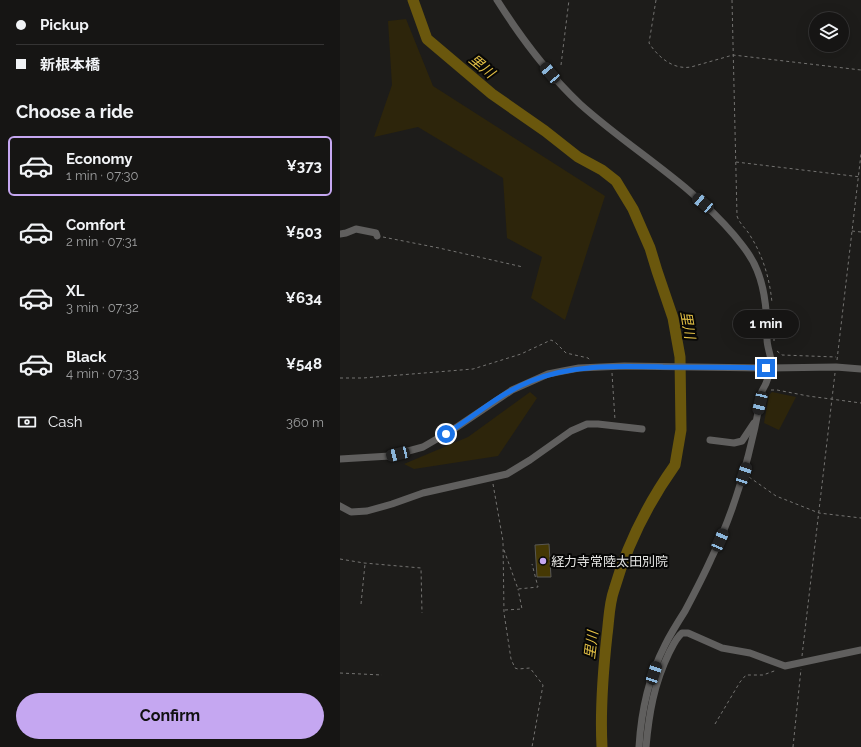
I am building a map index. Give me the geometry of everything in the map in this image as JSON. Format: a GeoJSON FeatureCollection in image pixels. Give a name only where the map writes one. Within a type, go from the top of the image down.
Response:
{"type":"FeatureCollection","features":[{"type":"Feature","properties":{"kind":"street"},"geometry":{"type":"LineString","coordinates":[[497,0],[518,34],[531,51],[569,94],[703,203],[725,225],[748,254],[758,272],[763,287],[767,320],[767,342],[771,360],[768,368],[767,384],[762,391],[747,464],[723,531],[698,585],[660,655],[645,703],[639,747]]}},
{"type":"Feature","properties":{"kind":"street"},"geometry":{"type":"LineString","coordinates":[[340,234],[356,229],[376,233],[377,236]]}},
{"type":"Feature","properties":{"kind":"street"},"geometry":{"type":"LineString","coordinates":[[340,459],[390,456],[423,447],[454,429],[512,390],[548,374],[563,371],[624,366],[768,368],[836,367],[861,369]]}},
{"type":"Feature","properties":{"kind":"street"},"geometry":{"type":"LineString","coordinates":[[710,440],[734,443],[742,441],[756,421]]}},
{"type":"Feature","properties":{"kind":"street"},"geometry":{"type":"LineString","coordinates":[[340,513],[376,509],[423,493],[507,474],[580,426],[587,424],[642,429]]}},
{"type":"Feature","properties":{"kind":"street"},"geometry":{"type":"LineString","coordinates":[[340,506],[352,512]]}},
{"type":"Feature","properties":{"kind":"street"},"geometry":{"type":"LineString","coordinates":[[660,655],[682,633],[688,633],[722,648],[750,654],[785,666],[861,650]]}},
{"type":"Feature","properties":{"kind":"street"},"geometry":{"type":"LineString","coordinates":[[646,747],[649,716],[655,691],[662,669],[677,637]]}},
{"type":"Feature","properties":{"kind":"path"},"geometry":{"type":"LineString","coordinates":[[561,65],[569,0]]}},
{"type":"Feature","properties":{"kind":"path"},"geometry":{"type":"LineString","coordinates":[[656,0],[649,43],[655,52],[665,61],[685,68],[733,55],[861,70]]}},
{"type":"Feature","properties":{"kind":"path"},"geometry":{"type":"LineString","coordinates":[[732,0],[737,216],[756,245],[770,282],[772,303]]}},
{"type":"Feature","properties":{"kind":"path"},"geometry":{"type":"LineString","coordinates":[[793,747],[861,154]]}},
{"type":"Feature","properties":{"kind":"path"},"geometry":{"type":"LineString","coordinates":[[736,162],[861,177]]}},
{"type":"Feature","properties":{"kind":"path"},"geometry":{"type":"LineString","coordinates":[[851,231],[861,232]]}},
{"type":"Feature","properties":{"kind":"path"},"geometry":{"type":"LineString","coordinates":[[377,236],[523,267]]}},
{"type":"Feature","properties":{"kind":"path"},"geometry":{"type":"LineString","coordinates":[[774,316],[774,347],[777,352],[782,355],[837,357]]}},
{"type":"Feature","properties":{"kind":"path"},"geometry":{"type":"LineString","coordinates":[[340,378],[363,378],[473,369],[522,354],[551,340],[566,352],[588,358],[592,362]]}},
{"type":"Feature","properties":{"kind":"path"},"geometry":{"type":"LineString","coordinates":[[612,367],[616,426]]}},
{"type":"Feature","properties":{"kind":"path"},"geometry":{"type":"LineString","coordinates":[[767,393],[771,390],[777,390],[832,400],[861,403]]}},
{"type":"Feature","properties":{"kind":"path"},"geometry":{"type":"LineString","coordinates":[[492,477],[503,548],[504,610],[511,659],[515,668],[530,668],[544,685],[532,747]]}},
{"type":"Feature","properties":{"kind":"path"},"geometry":{"type":"LineString","coordinates":[[749,477],[776,496],[819,513],[861,518]]}},
{"type":"Feature","properties":{"kind":"path"},"geometry":{"type":"LineString","coordinates":[[503,548],[518,589],[522,609],[504,610]]}},
{"type":"Feature","properties":{"kind":"path"},"geometry":{"type":"LineString","coordinates":[[340,559],[366,564],[421,568],[422,613]]}},
{"type":"Feature","properties":{"kind":"path"},"geometry":{"type":"LineString","coordinates":[[362,604],[366,564]]}},
{"type":"Feature","properties":{"kind":"path"},"geometry":{"type":"LineString","coordinates":[[518,589],[538,587],[532,564]]}},
{"type":"Feature","properties":{"kind":"path"},"geometry":{"type":"LineString","coordinates":[[715,724],[740,682],[746,675],[763,675],[774,672],[785,666]]}},
{"type":"Feature","properties":{"kind":"path"},"geometry":{"type":"LineString","coordinates":[[340,673],[382,674]]}},
{"type":"Feature","properties":{"kind":"shaded area"},"geometry":{"type":"Polygon","coordinates":[[[406,19],[433,86],[605,196],[565,320],[531,298],[542,257],[507,238],[503,178],[418,127],[374,137],[392,85],[388,21],[406,19]]]}},
{"type":"Feature","properties":{"kind":"shaded area"},"geometry":{"type":"Polygon","coordinates":[[[530,392],[537,398],[498,456],[414,469],[404,464],[468,437],[530,392]]]}},
{"type":"Feature","properties":{"kind":"shaded area"},"geometry":{"type":"Polygon","coordinates":[[[772,392],[796,397],[779,430],[764,423],[769,395],[772,392]]]}},
{"type":"Feature","properties":{"kind":"building","name":"経力寺常陸太田別院"},"geometry":{"type":"Polygon","coordinates":[[[549,544],[551,577],[537,577],[535,545],[549,544]]]}},
{"type":"Feature","properties":{"kind":"waterway","name":"里川"},"geometry":{"type":"LineString","coordinates":[[413,0],[427,39],[492,94],[545,131],[578,157],[602,170],[616,181],[633,209],[650,248],[673,318],[680,357],[681,430],[675,465],[665,479],[639,525],[625,557],[612,595],[603,677],[601,719],[602,747]]}},
{"type":"Feature","properties":{"kind":"place","name":"経力寺常陸太田別院"},"geometry":{"type":"Point","coordinates":[543,561]}},
{"type":"Feature","properties":{"kind":"route"},"geometry":{"type":"LineString","coordinates":[[446,434],[512,390],[548,374],[579,368],[624,366],[766,368]]}}]}
